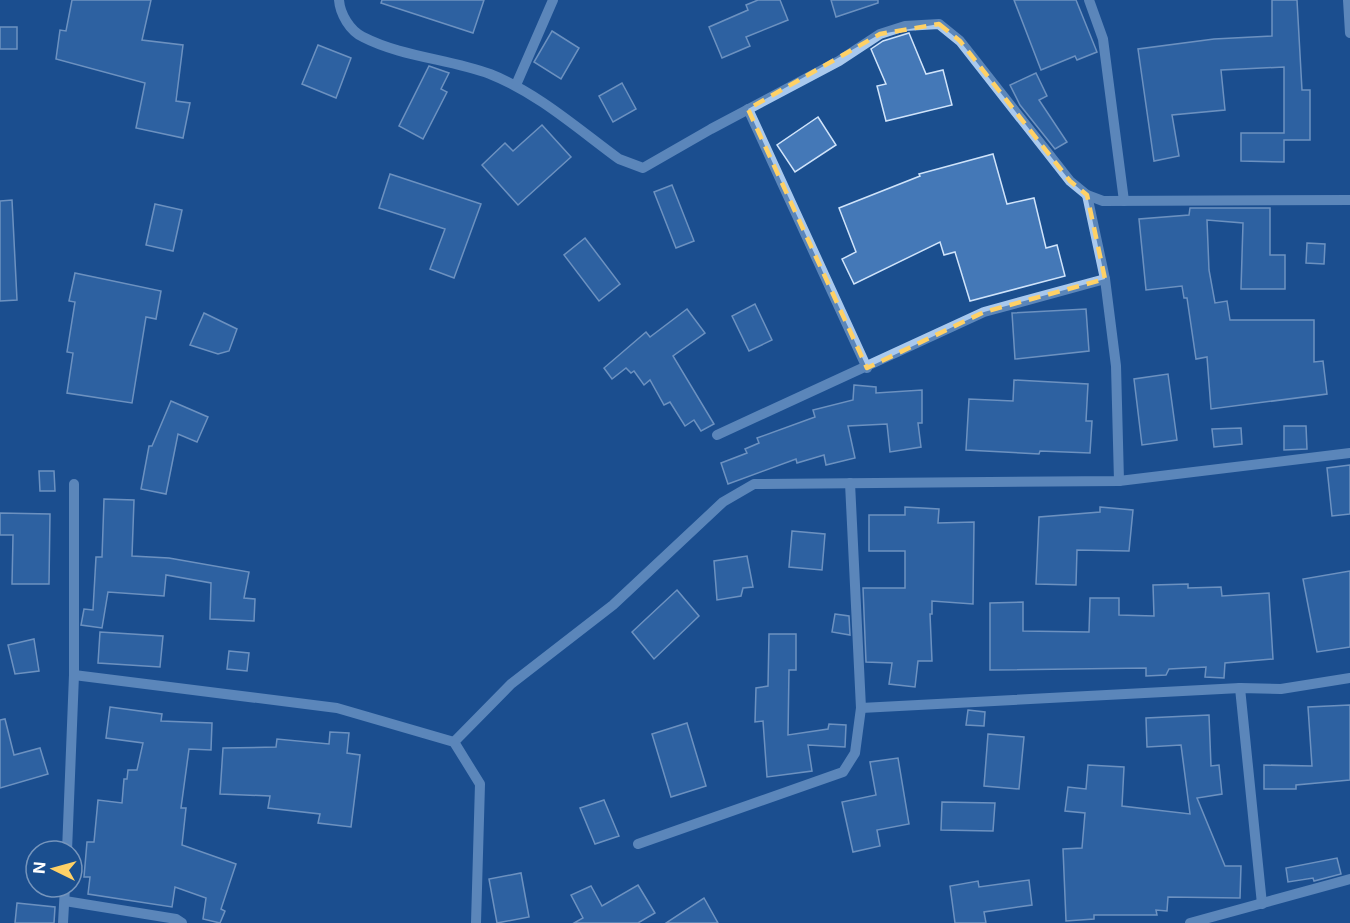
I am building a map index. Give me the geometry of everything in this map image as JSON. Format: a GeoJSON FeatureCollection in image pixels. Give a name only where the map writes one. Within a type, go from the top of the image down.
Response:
{"type":"FeatureCollection","features":[{"type":"Feature","properties":{"kind":"street"},"geometry":{"type":"LineString","coordinates":[[339,0],[348,23],[360,36],[379,44],[487,73],[516,85],[619,159],[643,168],[839,61],[880,34],[905,26],[939,24],[960,41],[1070,181],[1087,195],[1103,201],[1350,200]]}},
{"type":"Feature","properties":{"kind":"street"},"geometry":{"type":"LineString","coordinates":[[516,85],[553,0]]}},
{"type":"Feature","properties":{"kind":"street"},"geometry":{"type":"LineString","coordinates":[[1089,0],[1103,39],[1124,201]]}},
{"type":"Feature","properties":{"kind":"street"},"geometry":{"type":"LineString","coordinates":[[1348,0],[1350,33]]}},
{"type":"Feature","properties":{"kind":"street"},"geometry":{"type":"LineString","coordinates":[[748,109],[867,368]]}},
{"type":"Feature","properties":{"kind":"street"},"geometry":{"type":"LineString","coordinates":[[1087,195],[1105,279],[1116,366],[1119,481]]}},
{"type":"Feature","properties":{"kind":"street"},"geometry":{"type":"LineString","coordinates":[[717,435],[867,368],[984,312],[1105,279]]}},
{"type":"Feature","properties":{"kind":"street"},"geometry":{"type":"LineString","coordinates":[[454,742],[511,684],[613,605],[723,502],[754,484],[1119,481],[1350,453]]}},
{"type":"Feature","properties":{"kind":"street"},"geometry":{"type":"LineString","coordinates":[[638,844],[843,772],[855,753],[861,708],[850,483]]}},
{"type":"Feature","properties":{"kind":"street"},"geometry":{"type":"LineString","coordinates":[[67,839],[74,675],[74,484]]}},
{"type":"Feature","properties":{"kind":"street"},"geometry":{"type":"LineString","coordinates":[[74,675],[337,708],[454,742],[480,784],[476,923]]}},
{"type":"Feature","properties":{"kind":"street"},"geometry":{"type":"LineString","coordinates":[[861,708],[1240,688],[1281,689],[1350,678]]}},
{"type":"Feature","properties":{"kind":"street"},"geometry":{"type":"LineString","coordinates":[[1240,688],[1262,904]]}},
{"type":"Feature","properties":{"kind":"street"},"geometry":{"type":"LineString","coordinates":[[1190,923],[1350,879]]}},
{"type":"Feature","properties":{"kind":"street"},"geometry":{"type":"LineString","coordinates":[[63,923],[65,901],[176,919],[182,923]]}},
{"type":"Feature","properties":{"kind":"highlighted area"},"geometry":{"type":"Polygon","coordinates":[[[939,24],[960,41],[1070,181],[1087,195],[1105,279],[984,312],[867,368],[748,109],[880,34],[939,24]]]}},
{"type":"Feature","properties":{"kind":"building"},"geometry":{"type":"Polygon","coordinates":[[[72,0],[151,0],[142,40],[183,45],[176,101],[190,103],[183,138],[136,128],[145,83],[56,59],[60,30],[66,31],[72,0]]]}},
{"type":"Feature","properties":{"kind":"building"},"geometry":{"type":"Polygon","coordinates":[[[382,0],[484,0],[473,33],[381,3],[382,0]]]}},
{"type":"Feature","properties":{"kind":"building"},"geometry":{"type":"Polygon","coordinates":[[[758,0],[780,0],[788,20],[746,37],[750,46],[722,58],[709,27],[748,10],[746,5],[758,0]]]}},
{"type":"Feature","properties":{"kind":"building"},"geometry":{"type":"Polygon","coordinates":[[[831,0],[878,0],[878,3],[836,17],[831,0]]]}},
{"type":"Feature","properties":{"kind":"building"},"geometry":{"type":"Polygon","coordinates":[[[1014,0],[1076,0],[1097,52],[1077,60],[1075,56],[1041,70],[1014,0]]]}},
{"type":"Feature","properties":{"kind":"building"},"geometry":{"type":"Polygon","coordinates":[[[1272,0],[1297,0],[1302,90],[1310,90],[1310,140],[1284,140],[1284,162],[1241,161],[1241,133],[1284,133],[1284,67],[1221,70],[1225,110],[1172,115],[1179,156],[1154,161],[1138,49],[1214,39],[1272,36],[1272,0]]]}},
{"type":"Feature","properties":{"kind":"building"},"geometry":{"type":"Polygon","coordinates":[[[0,27],[17,27],[17,49],[0,49],[0,27]]]}},
{"type":"Feature","properties":{"kind":"building"},"geometry":{"type":"Polygon","coordinates":[[[552,31],[579,48],[561,79],[534,62],[552,31]]]}},
{"type":"Feature","properties":{"kind":"building"},"geometry":{"type":"Polygon","coordinates":[[[909,33],[926,74],[943,70],[952,105],[886,121],[877,86],[886,84],[871,49],[883,41],[909,33]]]}},
{"type":"Feature","properties":{"kind":"building"},"geometry":{"type":"Polygon","coordinates":[[[318,45],[351,58],[336,98],[302,84],[318,45]]]}},
{"type":"Feature","properties":{"kind":"building"},"geometry":{"type":"Polygon","coordinates":[[[429,66],[449,73],[441,89],[447,92],[423,139],[399,126],[429,66]]]}},
{"type":"Feature","properties":{"kind":"building"},"geometry":{"type":"Polygon","coordinates":[[[1036,73],[1047,96],[1039,100],[1067,142],[1055,149],[1020,105],[1010,85],[1036,73]]]}},
{"type":"Feature","properties":{"kind":"building"},"geometry":{"type":"Polygon","coordinates":[[[622,83],[636,109],[613,122],[599,96],[622,83]]]}},
{"type":"Feature","properties":{"kind":"building"},"geometry":{"type":"Polygon","coordinates":[[[818,117],[836,145],[795,172],[777,145],[818,117]]]}},
{"type":"Feature","properties":{"kind":"building"},"geometry":{"type":"Polygon","coordinates":[[[542,125],[571,157],[518,205],[482,165],[505,143],[513,151],[542,125]]]}},
{"type":"Feature","properties":{"kind":"building"},"geometry":{"type":"Polygon","coordinates":[[[993,154],[1007,204],[1034,198],[1046,248],[1057,245],[1065,276],[970,301],[955,252],[944,255],[940,242],[854,284],[842,259],[856,252],[839,208],[920,176],[919,174],[993,154]]]}},
{"type":"Feature","properties":{"kind":"building"},"geometry":{"type":"Polygon","coordinates":[[[390,174],[481,204],[454,278],[430,269],[445,229],[379,208],[390,174]]]}},
{"type":"Feature","properties":{"kind":"building"},"geometry":{"type":"Polygon","coordinates":[[[672,185],[694,241],[676,248],[654,192],[672,185]]]}},
{"type":"Feature","properties":{"kind":"building"},"geometry":{"type":"Polygon","coordinates":[[[12,200],[17,300],[0,301],[0,201],[12,200]]]}},
{"type":"Feature","properties":{"kind":"building"},"geometry":{"type":"Polygon","coordinates":[[[155,204],[182,210],[173,251],[146,245],[155,204]]]}},
{"type":"Feature","properties":{"kind":"building"},"geometry":{"type":"Polygon","coordinates":[[[1190,208],[1270,208],[1270,255],[1285,255],[1285,289],[1241,289],[1243,223],[1207,220],[1209,270],[1215,303],[1227,301],[1230,320],[1314,320],[1314,362],[1323,361],[1327,394],[1211,409],[1207,357],[1196,359],[1187,298],[1184,298],[1182,286],[1146,290],[1139,219],[1189,215],[1190,208]]]}},
{"type":"Feature","properties":{"kind":"building"},"geometry":{"type":"Polygon","coordinates":[[[585,238],[620,284],[599,301],[564,255],[585,238]]]}},
{"type":"Feature","properties":{"kind":"building"},"geometry":{"type":"Polygon","coordinates":[[[1307,243],[1325,244],[1324,264],[1306,263],[1307,243]]]}},
{"type":"Feature","properties":{"kind":"building"},"geometry":{"type":"Polygon","coordinates":[[[75,273],[161,291],[156,319],[146,317],[132,403],[67,393],[73,353],[67,352],[75,302],[69,301],[75,273]]]}},
{"type":"Feature","properties":{"kind":"building"},"geometry":{"type":"Polygon","coordinates":[[[755,304],[772,340],[749,351],[732,316],[755,304]]]}},
{"type":"Feature","properties":{"kind":"building"},"geometry":{"type":"Polygon","coordinates":[[[687,309],[705,333],[673,356],[714,424],[701,431],[694,420],[685,426],[670,402],[664,405],[650,380],[644,385],[634,371],[631,373],[626,368],[612,379],[604,368],[646,332],[650,337],[687,309]]]}},
{"type":"Feature","properties":{"kind":"building"},"geometry":{"type":"Polygon","coordinates":[[[1086,309],[1089,351],[1015,359],[1012,313],[1086,309]]]}},
{"type":"Feature","properties":{"kind":"building"},"geometry":{"type":"Polygon","coordinates":[[[204,313],[237,329],[229,351],[218,354],[190,345],[204,313]]]}},
{"type":"Feature","properties":{"kind":"building"},"geometry":{"type":"Polygon","coordinates":[[[1168,374],[1177,440],[1142,445],[1134,379],[1168,374]]]}},
{"type":"Feature","properties":{"kind":"building"},"geometry":{"type":"Polygon","coordinates":[[[1014,380],[1088,384],[1086,421],[1092,421],[1090,453],[1040,451],[1039,454],[966,450],[969,399],[1013,401],[1014,380]]]}},
{"type":"Feature","properties":{"kind":"building"},"geometry":{"type":"Polygon","coordinates":[[[854,385],[876,387],[876,393],[922,390],[922,423],[918,423],[921,447],[890,452],[887,424],[848,426],[855,458],[826,465],[824,455],[797,463],[796,459],[728,484],[721,463],[747,453],[745,449],[759,443],[757,438],[815,417],[813,410],[853,400],[854,385]]]}},
{"type":"Feature","properties":{"kind":"building"},"geometry":{"type":"Polygon","coordinates":[[[171,401],[208,417],[197,442],[178,434],[166,494],[141,489],[149,446],[152,446],[171,401]]]}},
{"type":"Feature","properties":{"kind":"building"},"geometry":{"type":"Polygon","coordinates":[[[1284,426],[1306,426],[1307,449],[1284,450],[1284,426]]]}},
{"type":"Feature","properties":{"kind":"building"},"geometry":{"type":"Polygon","coordinates":[[[1241,428],[1242,444],[1214,447],[1212,429],[1241,428]]]}},
{"type":"Feature","properties":{"kind":"building"},"geometry":{"type":"Polygon","coordinates":[[[1350,465],[1350,514],[1332,516],[1327,468],[1350,465]]]}},
{"type":"Feature","properties":{"kind":"building"},"geometry":{"type":"Polygon","coordinates":[[[39,471],[54,471],[55,491],[40,491],[39,471]]]}},
{"type":"Feature","properties":{"kind":"building"},"geometry":{"type":"Polygon","coordinates":[[[104,499],[134,500],[132,556],[169,558],[249,572],[244,598],[255,599],[254,621],[210,619],[211,583],[166,575],[164,596],[108,592],[102,628],[81,625],[84,609],[93,610],[96,557],[102,557],[104,499]]]}},
{"type":"Feature","properties":{"kind":"building"},"geometry":{"type":"Polygon","coordinates":[[[905,507],[939,509],[938,523],[974,522],[973,604],[932,601],[932,614],[930,614],[932,661],[918,661],[915,687],[889,684],[892,663],[866,662],[863,588],[905,588],[905,551],[869,551],[869,515],[905,515],[905,507]]]}},
{"type":"Feature","properties":{"kind":"building"},"geometry":{"type":"Polygon","coordinates":[[[1100,507],[1133,510],[1129,551],[1077,550],[1076,585],[1036,584],[1039,517],[1100,512],[1100,507]]]}},
{"type":"Feature","properties":{"kind":"building"},"geometry":{"type":"Polygon","coordinates":[[[0,513],[50,514],[49,584],[12,584],[13,535],[0,535],[0,513]]]}},
{"type":"Feature","properties":{"kind":"building"},"geometry":{"type":"Polygon","coordinates":[[[792,531],[825,534],[822,570],[789,567],[792,531]]]}},
{"type":"Feature","properties":{"kind":"building"},"geometry":{"type":"Polygon","coordinates":[[[747,556],[753,587],[743,588],[741,596],[717,600],[714,561],[747,556]]]}},
{"type":"Feature","properties":{"kind":"building"},"geometry":{"type":"Polygon","coordinates":[[[1350,571],[1350,647],[1317,652],[1303,579],[1350,571]]]}},
{"type":"Feature","properties":{"kind":"building"},"geometry":{"type":"Polygon","coordinates":[[[1188,584],[1188,588],[1221,587],[1222,596],[1269,593],[1273,659],[1225,663],[1224,678],[1205,677],[1206,667],[1169,669],[1166,675],[1146,676],[1146,668],[990,670],[990,603],[1023,602],[1023,631],[1089,632],[1090,598],[1119,598],[1119,615],[1154,616],[1153,585],[1188,584]]]}},
{"type":"Feature","properties":{"kind":"building"},"geometry":{"type":"Polygon","coordinates":[[[677,590],[699,616],[654,659],[632,632],[677,590]]]}},
{"type":"Feature","properties":{"kind":"building"},"geometry":{"type":"Polygon","coordinates":[[[835,614],[849,616],[850,635],[832,632],[835,614]]]}},
{"type":"Feature","properties":{"kind":"building"},"geometry":{"type":"Polygon","coordinates":[[[100,632],[163,636],[160,667],[98,663],[100,632]]]}},
{"type":"Feature","properties":{"kind":"building"},"geometry":{"type":"Polygon","coordinates":[[[769,634],[796,634],[796,670],[789,670],[788,735],[828,729],[829,724],[846,725],[845,747],[808,745],[812,771],[767,777],[763,721],[755,722],[756,688],[768,686],[769,634]]]}},
{"type":"Feature","properties":{"kind":"building"},"geometry":{"type":"Polygon","coordinates":[[[34,639],[39,671],[15,674],[8,645],[34,639]]]}},
{"type":"Feature","properties":{"kind":"building"},"geometry":{"type":"Polygon","coordinates":[[[229,651],[249,653],[247,671],[227,669],[229,651]]]}},
{"type":"Feature","properties":{"kind":"building"},"geometry":{"type":"Polygon","coordinates":[[[1350,705],[1350,780],[1296,785],[1296,789],[1264,789],[1264,765],[1312,766],[1308,707],[1350,705]]]}},
{"type":"Feature","properties":{"kind":"building"},"geometry":{"type":"Polygon","coordinates":[[[110,707],[162,714],[161,721],[212,723],[211,750],[189,749],[181,808],[186,808],[182,845],[236,864],[221,909],[225,911],[220,923],[203,919],[206,898],[175,887],[172,907],[88,894],[90,877],[84,877],[87,842],[94,842],[98,800],[122,803],[124,779],[127,779],[128,770],[137,770],[143,743],[106,738],[110,707]]]}},
{"type":"Feature","properties":{"kind":"building"},"geometry":{"type":"Polygon","coordinates":[[[968,710],[985,712],[984,726],[966,725],[968,710]]]}},
{"type":"Feature","properties":{"kind":"building"},"geometry":{"type":"Polygon","coordinates":[[[1209,715],[1211,766],[1219,765],[1222,794],[1197,798],[1225,866],[1241,866],[1240,898],[1168,897],[1167,911],[1156,910],[1157,915],[1094,915],[1094,919],[1066,921],[1063,849],[1082,848],[1085,813],[1065,811],[1068,787],[1086,789],[1088,765],[1124,767],[1122,806],[1190,814],[1181,745],[1147,747],[1146,718],[1209,715]]]}},
{"type":"Feature","properties":{"kind":"building"},"geometry":{"type":"Polygon","coordinates":[[[5,719],[14,755],[40,748],[48,774],[0,788],[0,720],[5,719]]]}},
{"type":"Feature","properties":{"kind":"building"},"geometry":{"type":"Polygon","coordinates":[[[687,723],[706,786],[671,797],[652,734],[687,723]]]}},
{"type":"Feature","properties":{"kind":"building"},"geometry":{"type":"Polygon","coordinates":[[[330,732],[349,733],[347,753],[360,755],[351,827],[318,823],[320,814],[268,808],[270,796],[220,794],[223,748],[276,747],[277,739],[329,744],[330,732]]]}},
{"type":"Feature","properties":{"kind":"building"},"geometry":{"type":"Polygon","coordinates":[[[988,734],[1024,737],[1019,789],[984,786],[988,734]]]}},
{"type":"Feature","properties":{"kind":"building"},"geometry":{"type":"Polygon","coordinates":[[[898,758],[909,824],[877,830],[880,846],[853,852],[842,802],[876,795],[870,762],[898,758]]]}},
{"type":"Feature","properties":{"kind":"building"},"geometry":{"type":"Polygon","coordinates":[[[604,800],[619,836],[595,844],[580,808],[604,800]]]}},
{"type":"Feature","properties":{"kind":"building"},"geometry":{"type":"Polygon","coordinates":[[[942,802],[995,803],[993,831],[941,830],[942,802]]]}},
{"type":"Feature","properties":{"kind":"building"},"geometry":{"type":"Polygon","coordinates":[[[1337,858],[1341,874],[1314,881],[1313,878],[1288,882],[1286,868],[1337,858]]]}},
{"type":"Feature","properties":{"kind":"building"},"geometry":{"type":"Polygon","coordinates":[[[521,873],[529,917],[497,923],[489,879],[521,873]]]}},
{"type":"Feature","properties":{"kind":"building"},"geometry":{"type":"Polygon","coordinates":[[[1029,880],[1032,905],[984,912],[986,923],[955,923],[950,886],[978,881],[979,887],[1029,880]]]}},
{"type":"Feature","properties":{"kind":"building"},"geometry":{"type":"Polygon","coordinates":[[[638,885],[655,913],[638,923],[574,923],[583,918],[571,895],[591,886],[602,906],[638,885]]]}},
{"type":"Feature","properties":{"kind":"building"},"geometry":{"type":"Polygon","coordinates":[[[704,898],[718,923],[666,923],[704,898]]]}},
{"type":"Feature","properties":{"kind":"building"},"geometry":{"type":"Polygon","coordinates":[[[17,903],[55,907],[54,923],[15,923],[17,903]]]}}]}
